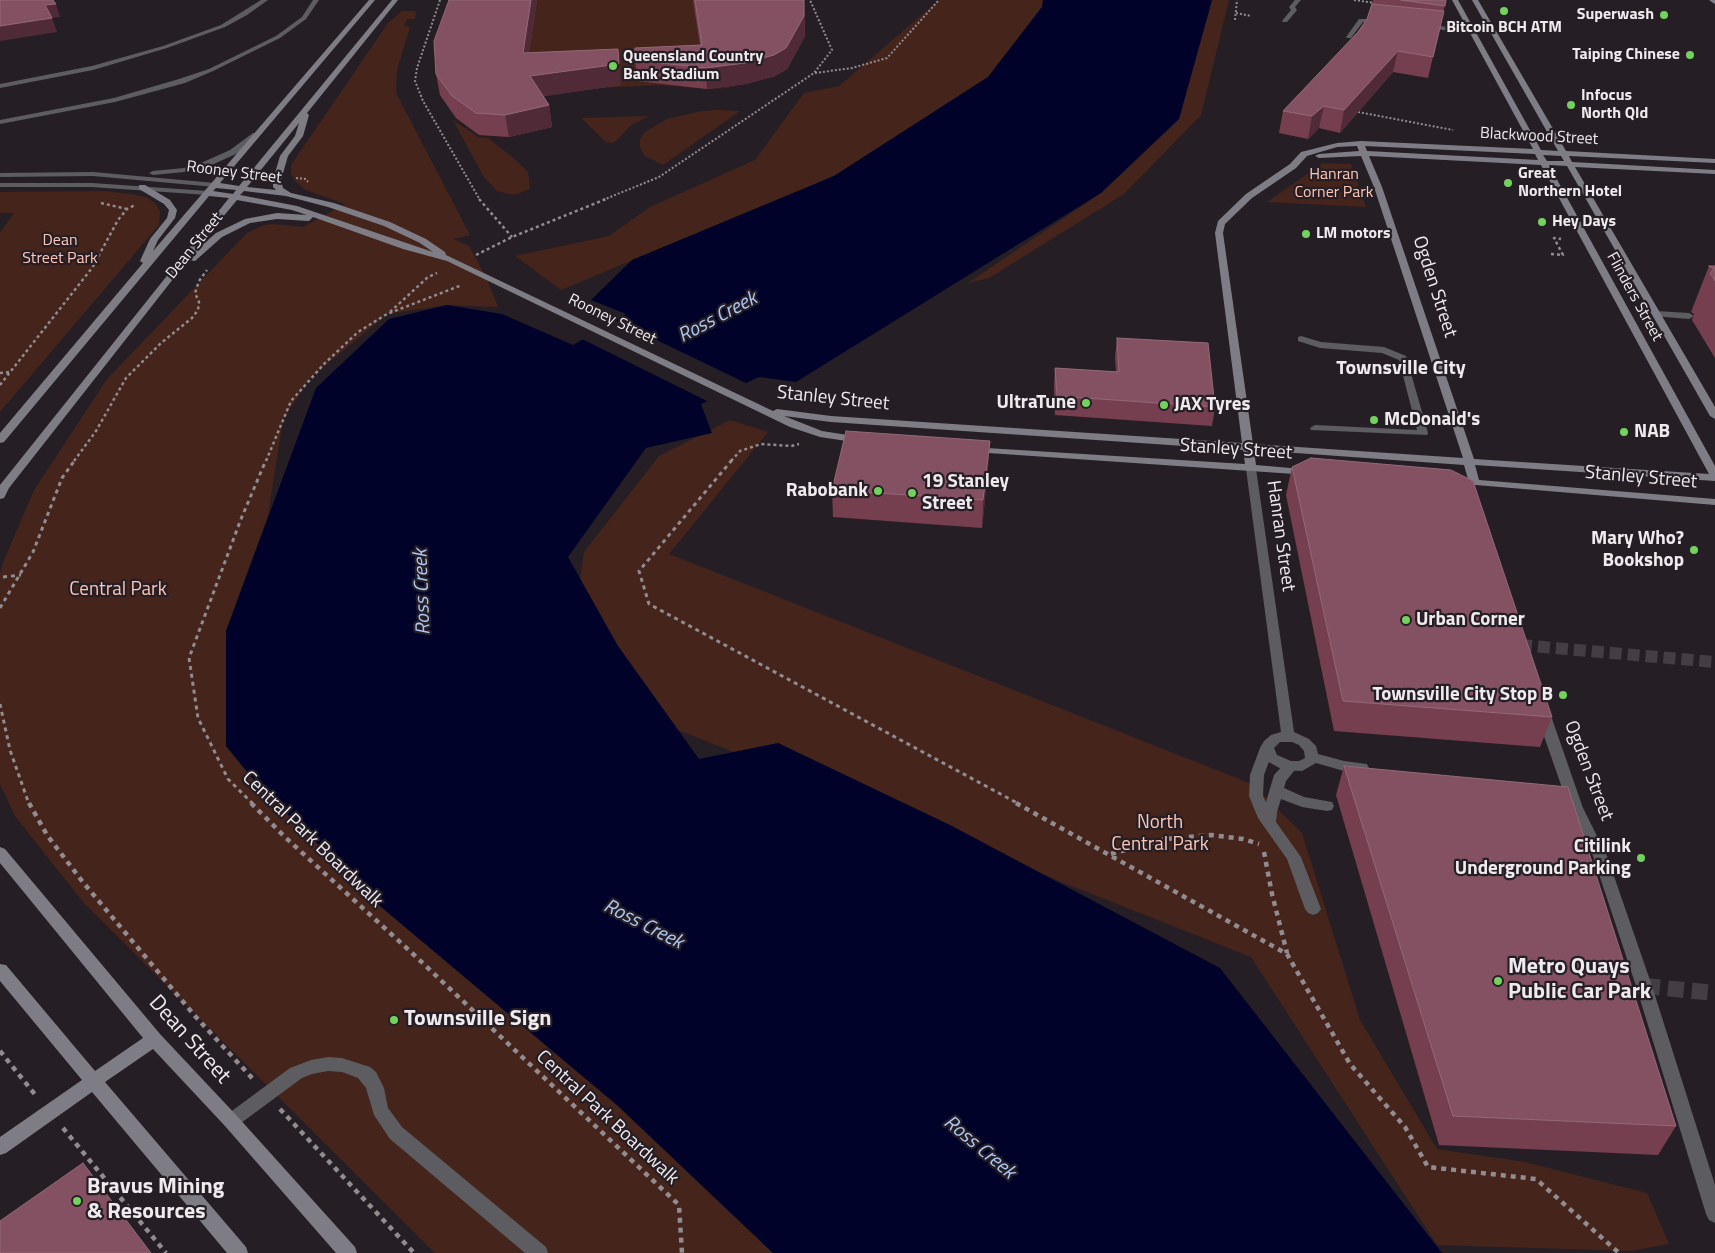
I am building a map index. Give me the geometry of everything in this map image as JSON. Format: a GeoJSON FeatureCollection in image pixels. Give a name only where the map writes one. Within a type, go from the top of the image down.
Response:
{"type":"FeatureCollection","features":[{"type":"Feature","properties":{"kind":"main road","name":"Dean Street"},"geometry":{"type":"LineString","coordinates":[[0,440],[139,273],[372,0]]}},
{"type":"Feature","properties":{"kind":"main road","name":"Dean Street"},"geometry":{"type":"LineString","coordinates":[[0,496],[4,487],[158,292],[395,0]]}},
{"type":"Feature","properties":{"kind":"main road","name":"Flinders Street"},"geometry":{"type":"LineString","coordinates":[[1455,0],[1536,152],[1544,163],[1715,477]]}},
{"type":"Feature","properties":{"kind":"main road","name":"Flinders Street"},"geometry":{"type":"LineString","coordinates":[[1475,0],[1715,416]]}},
{"type":"Feature","properties":{"kind":"main road"},"geometry":{"type":"LineString","coordinates":[[288,194],[277,187],[277,180],[284,156],[299,136],[307,108]]}},
{"type":"Feature","properties":{"kind":"main road","name":"Blackwood Street"},"geometry":{"type":"LineString","coordinates":[[1362,148],[1536,152],[1715,161]]}},
{"type":"Feature","properties":{"kind":"main road","name":"Blackwood Street"},"geometry":{"type":"LineString","coordinates":[[1362,148],[1570,165],[1715,172]]}},
{"type":"Feature","properties":{"kind":"main road","name":"Hanran Street"},"geometry":{"type":"LineString","coordinates":[[1251,469],[1219,233],[1222,223],[1249,196],[1293,166],[1318,156],[1362,148]]}},
{"type":"Feature","properties":{"kind":"main road","name":"Ogden Street"},"geometry":{"type":"LineString","coordinates":[[1362,148],[1378,187],[1469,461],[1475,487]]}},
{"type":"Feature","properties":{"kind":"main road","name":"Rooney Street"},"geometry":{"type":"LineString","coordinates":[[215,185],[288,194],[331,205],[387,224],[423,241],[450,259],[760,408]]}},
{"type":"Feature","properties":{"kind":"main road"},"geometry":{"type":"LineString","coordinates":[[139,273],[154,240],[171,218],[173,210],[167,202],[142,187]]}},
{"type":"Feature","properties":{"kind":"main road","name":"Rooney Street"},"geometry":{"type":"LineString","coordinates":[[208,193],[236,196],[294,208],[450,259]]}},
{"type":"Feature","properties":{"kind":"main road"},"geometry":{"type":"LineString","coordinates":[[158,292],[219,235],[248,220],[269,216],[296,216],[350,226]]}},
{"type":"Feature","properties":{"kind":"main road","name":"Stanley Street"},"geometry":{"type":"LineString","coordinates":[[760,408],[791,415],[861,421],[1715,477]]}},
{"type":"Feature","properties":{"kind":"main road","name":"Stanley Street"},"geometry":{"type":"LineString","coordinates":[[760,408],[809,431],[854,440],[874,441]]}},
{"type":"Feature","properties":{"kind":"main road"},"geometry":{"type":"LineString","coordinates":[[854,440],[844,433],[842,429],[850,424],[861,421]]}},
{"type":"Feature","properties":{"kind":"main road","name":"Stanley Street"},"geometry":{"type":"LineString","coordinates":[[961,448],[1323,473]]}},
{"type":"Feature","properties":{"kind":"main road","name":"Stanley Street"},"geometry":{"type":"LineString","coordinates":[[1446,480],[1475,487],[1715,502]]}},
{"type":"Feature","properties":{"kind":"main road","name":"Dean Street"},"geometry":{"type":"LineString","coordinates":[[0,853],[154,1039],[231,1121],[348,1253]]}},
{"type":"Feature","properties":{"kind":"main road"},"geometry":{"type":"LineString","coordinates":[[0,970],[239,1253]]}},
{"type":"Feature","properties":{"kind":"main road"},"geometry":{"type":"LineString","coordinates":[[0,1147],[154,1039]]}},
{"type":"Feature","properties":{"kind":"street"},"geometry":{"type":"LineString","coordinates":[[0,86],[93,68],[165,47],[223,26],[245,14],[264,0]]}},
{"type":"Feature","properties":{"kind":"street"},"geometry":{"type":"LineString","coordinates":[[0,122],[115,100],[203,73],[236,59],[278,37],[304,18],[316,0]]}},
{"type":"Feature","properties":{"kind":"street"},"geometry":{"type":"LineString","coordinates":[[1285,21],[1294,10],[1292,7],[1298,0]]}},
{"type":"Feature","properties":{"kind":"street"},"geometry":{"type":"LineString","coordinates":[[1349,37],[1366,19],[1389,21]]}},
{"type":"Feature","properties":{"kind":"street"},"geometry":{"type":"LineString","coordinates":[[1416,25],[1472,32]]}},
{"type":"Feature","properties":{"kind":"street"},"geometry":{"type":"LineString","coordinates":[[93,174],[164,172],[194,168],[233,152],[257,135]]}},
{"type":"Feature","properties":{"kind":"street","name":"Rooney Street"},"geometry":{"type":"LineString","coordinates":[[0,176],[93,174],[215,185]]}},
{"type":"Feature","properties":{"kind":"street","name":"Rooney Street"},"geometry":{"type":"LineString","coordinates":[[0,185],[76,184],[208,193]]}},
{"type":"Feature","properties":{"kind":"street"},"geometry":{"type":"LineString","coordinates":[[1656,314],[1689,316]]}},
{"type":"Feature","properties":{"kind":"street"},"geometry":{"type":"LineString","coordinates":[[1315,428],[1423,433],[1403,358],[1389,344],[1301,339],[1320,345],[1384,350],[1403,358]]}},
{"type":"Feature","properties":{"kind":"street","name":"Hanran Street"},"geometry":{"type":"LineString","coordinates":[[1251,469],[1288,736]]}},
{"type":"Feature","properties":{"kind":"street","name":"Ogden Street"},"geometry":{"type":"LineString","coordinates":[[1539,701],[1565,793],[1600,856],[1644,986],[1715,1214]]}},
{"type":"Feature","properties":{"kind":"street"},"geometry":{"type":"LineString","coordinates":[[1312,757],[1310,749],[1304,742],[1288,736],[1276,738],[1269,744],[1257,775],[1256,796],[1269,823],[1294,857],[1314,909]]}},
{"type":"Feature","properties":{"kind":"street"},"geometry":{"type":"LineString","coordinates":[[1267,748],[1272,758],[1283,765],[1306,764],[1312,757]]}},
{"type":"Feature","properties":{"kind":"street"},"geometry":{"type":"LineString","coordinates":[[1312,757],[1344,766],[1374,769]]}},
{"type":"Feature","properties":{"kind":"street"},"geometry":{"type":"LineString","coordinates":[[1269,823],[1270,812],[1281,775],[1290,766]]}},
{"type":"Feature","properties":{"kind":"street"},"geometry":{"type":"LineString","coordinates":[[1277,791],[1302,802],[1327,806]]}},
{"type":"Feature","properties":{"kind":"street"},"geometry":{"type":"LineString","coordinates":[[231,1121],[296,1073],[311,1067],[328,1064],[342,1065],[364,1072],[370,1077],[375,1088],[380,1110],[396,1133],[539,1253]]}},
{"type":"Feature","properties":{"kind":"path"},"geometry":{"type":"LineString","coordinates":[[440,0],[417,68],[415,81],[423,101],[482,202],[512,237]]}},
{"type":"Feature","properties":{"kind":"path"},"geometry":{"type":"LineString","coordinates":[[476,255],[512,237],[659,177],[814,73],[832,50],[810,0]]}},
{"type":"Feature","properties":{"kind":"path"},"geometry":{"type":"LineString","coordinates":[[814,73],[852,68],[887,58],[939,0]]}},
{"type":"Feature","properties":{"kind":"path"},"geometry":{"type":"LineString","coordinates":[[1235,20],[1237,0]]}},
{"type":"Feature","properties":{"kind":"path"},"geometry":{"type":"LineString","coordinates":[[1354,0],[1383,4]]}},
{"type":"Feature","properties":{"kind":"path"},"geometry":{"type":"LineString","coordinates":[[1236,13],[1251,16]]}},
{"type":"Feature","properties":{"kind":"path"},"geometry":{"type":"LineString","coordinates":[[1358,112],[1456,130]]}},
{"type":"Feature","properties":{"kind":"path"},"geometry":{"type":"LineString","coordinates":[[93,201],[127,209]]}},
{"type":"Feature","properties":{"kind":"path"},"geometry":{"type":"LineString","coordinates":[[0,385],[92,268],[118,220],[127,209],[141,204]]}},
{"type":"Feature","properties":{"kind":"path"},"geometry":{"type":"LineString","coordinates":[[1551,254],[1563,255],[1554,238],[1561,239]]}},
{"type":"Feature","properties":{"kind":"path"},"geometry":{"type":"LineString","coordinates":[[0,608],[33,552],[62,478],[96,431],[126,378],[161,343],[192,318],[198,310],[199,302],[195,293],[199,281],[214,263]]}},
{"type":"Feature","properties":{"kind":"path"},"geometry":{"type":"LineString","coordinates":[[387,314],[428,277],[442,270]]}},
{"type":"Feature","properties":{"kind":"path","name":"Central Park Boardwalk"},"geometry":{"type":"LineString","coordinates":[[470,282],[387,314],[358,332],[324,364],[291,401],[241,519],[190,658],[198,718],[228,778],[286,838],[412,953],[679,1205],[682,1253]]}},
{"type":"Feature","properties":{"kind":"path"},"geometry":{"type":"LineString","coordinates":[[0,372],[11,372]]}},
{"type":"Feature","properties":{"kind":"path"},"geometry":{"type":"LineString","coordinates":[[807,442],[791,446],[761,444],[740,451],[639,571],[649,604],[1111,854],[1287,954]]}},
{"type":"Feature","properties":{"kind":"path"},"geometry":{"type":"LineString","coordinates":[[3,577],[21,575]]}},
{"type":"Feature","properties":{"kind":"path"},"geometry":{"type":"LineString","coordinates":[[0,704],[10,750],[26,798],[48,835],[82,881],[195,1016],[414,1253]]}},
{"type":"Feature","properties":{"kind":"path"},"geometry":{"type":"LineString","coordinates":[[1111,854],[1166,839],[1211,835],[1242,839],[1263,845],[1272,894],[1287,954],[1350,1064],[1405,1127],[1428,1167],[1536,1179],[1619,1253]]}},
{"type":"Feature","properties":{"kind":"path"},"geometry":{"type":"LineString","coordinates":[[0,1051],[166,1253]]}},
{"type":"Feature","properties":{"kind":"green space","name":"Queensland Country Bank Stadium"},"geometry":{"type":"Polygon","coordinates":[[[459,0],[797,0],[804,12],[805,36],[787,69],[775,76],[726,88],[707,89],[660,85],[597,88],[537,97],[541,110],[552,127],[509,137],[479,135],[456,118],[440,95],[438,62],[459,0]]]}},
{"type":"Feature","properties":{"kind":"green space"},"geometry":{"type":"Polygon","coordinates":[[[939,0],[1043,0],[1042,7],[988,77],[834,176],[561,290],[515,256],[609,236],[650,207],[755,160],[804,93],[839,86],[939,0]]]}},
{"type":"Feature","properties":{"kind":"green space"},"geometry":{"type":"Polygon","coordinates":[[[1212,0],[1229,0],[1201,115],[1124,194],[989,278],[968,283],[1101,193],[1179,119],[1212,0]]]}},
{"type":"Feature","properties":{"kind":"green space","name":"Central Park"},"geometry":{"type":"Polygon","coordinates":[[[402,11],[416,11],[415,19],[407,19],[404,26],[410,27],[397,70],[396,93],[470,235],[453,239],[469,246],[485,275],[498,307],[447,305],[387,314],[310,378],[283,420],[268,515],[226,631],[226,746],[257,784],[380,906],[618,1106],[773,1253],[435,1253],[83,902],[15,816],[0,784],[0,574],[2,565],[34,490],[107,379],[247,233],[264,225],[273,224],[303,227],[345,204],[306,190],[296,182],[291,174],[291,165],[388,23],[402,11]]]}},
{"type":"Feature","properties":{"kind":"green space"},"geometry":{"type":"Polygon","coordinates":[[[702,111],[740,111],[663,165],[645,156],[640,147],[640,139],[645,132],[667,119],[702,111]]]}},
{"type":"Feature","properties":{"kind":"green space"},"geometry":{"type":"Polygon","coordinates":[[[649,116],[631,125],[613,143],[606,142],[581,118],[649,116]]]}},
{"type":"Feature","properties":{"kind":"green space"},"geometry":{"type":"Polygon","coordinates":[[[453,120],[478,137],[488,138],[517,161],[528,172],[530,189],[514,195],[497,191],[484,177],[453,120]]]}},
{"type":"Feature","properties":{"kind":"green space","name":"Hanran Corner Park"},"geometry":{"type":"Polygon","coordinates":[[[1323,163],[1351,164],[1366,207],[1267,202],[1323,163]]]}},
{"type":"Feature","properties":{"kind":"green space","name":"Dean Street Park"},"geometry":{"type":"Polygon","coordinates":[[[103,191],[148,198],[156,204],[160,212],[159,225],[0,412],[0,233],[14,213],[0,213],[0,192],[103,191]]]}},
{"type":"Feature","properties":{"kind":"green space","name":"North Central Park"},"geometry":{"type":"Polygon","coordinates":[[[730,420],[768,432],[669,554],[1252,784],[1302,833],[1360,1020],[1437,1149],[1525,1162],[1647,1193],[1669,1244],[1631,1251],[1437,1245],[1251,957],[638,714],[577,602],[584,552],[659,456],[730,420]]]}},
{"type":"Feature","properties":{"kind":"water","name":"Ross Creek"},"geometry":{"type":"Polygon","coordinates":[[[1043,0],[1212,0],[1179,119],[1101,193],[796,382],[759,377],[701,404],[712,433],[646,448],[568,557],[618,646],[699,759],[778,743],[950,825],[1220,968],[1442,1253],[773,1253],[618,1106],[380,906],[257,784],[226,746],[226,631],[316,388],[389,319],[447,305],[502,314],[573,345],[626,314],[591,300],[632,260],[834,176],[988,77],[1042,7],[1043,0]]]}},
{"type":"Feature","properties":{"kind":"pier"},"geometry":{"type":"Polygon","coordinates":[[[613,319],[750,385],[711,403],[580,338],[613,319]]]}},
{"type":"Feature","properties":{"kind":"building"},"geometry":{"type":"Polygon","coordinates":[[[0,0],[53,0],[56,4],[45,5],[52,18],[0,26],[0,0]]]}},
{"type":"Feature","properties":{"kind":"building"},"geometry":{"type":"Polygon","coordinates":[[[449,0],[531,0],[523,53],[618,49],[619,64],[530,76],[549,105],[505,115],[476,113],[452,96],[436,74],[434,41],[449,0]]]}},
{"type":"Feature","properties":{"kind":"building"},"geometry":{"type":"Polygon","coordinates":[[[695,0],[804,0],[804,16],[786,48],[774,55],[745,63],[705,68],[635,60],[635,48],[702,45],[695,0]]]}},
{"type":"Feature","properties":{"kind":"building"},"geometry":{"type":"Polygon","coordinates":[[[1401,0],[1446,0],[1445,6],[1401,0]]]}},
{"type":"Feature","properties":{"kind":"building"},"geometry":{"type":"Polygon","coordinates":[[[1372,4],[1444,11],[1433,57],[1398,51],[1344,110],[1324,106],[1312,116],[1283,111],[1358,32],[1367,19],[1372,4]]]}},
{"type":"Feature","properties":{"kind":"building"},"geometry":{"type":"Polygon","coordinates":[[[1709,266],[1715,266],[1715,281],[1710,273],[1714,269],[1709,266]]]}},
{"type":"Feature","properties":{"kind":"building"},"geometry":{"type":"Polygon","coordinates":[[[1117,338],[1208,343],[1215,407],[1057,396],[1055,368],[1119,372],[1117,338]]]}},
{"type":"Feature","properties":{"kind":"building"},"geometry":{"type":"Polygon","coordinates":[[[846,431],[990,441],[983,500],[832,490],[846,431]]]}},
{"type":"Feature","properties":{"kind":"building","name":"Urban Corner"},"geometry":{"type":"Polygon","coordinates":[[[1311,458],[1451,470],[1473,481],[1552,717],[1343,701],[1292,467],[1311,458]]]}},
{"type":"Feature","properties":{"kind":"building","name":"Metro Quays Public Car Park"},"geometry":{"type":"Polygon","coordinates":[[[1344,766],[1568,787],[1676,1126],[1453,1116],[1344,766]]]}},
{"type":"Feature","properties":{"kind":"building","name":"Bravus Mining & Resources"},"geometry":{"type":"Polygon","coordinates":[[[83,1163],[151,1253],[0,1253],[0,1221],[83,1163]]]}},
{"type":"Feature","properties":{"kind":"tunnel"},"geometry":{"type":"LineString","coordinates":[[1520,645],[1715,662]]}},
{"type":"Feature","properties":{"kind":"tunnel"},"geometry":{"type":"LineString","coordinates":[[1644,986],[1715,993]]}},
{"type":"Feature","properties":{"kind":"place","name":"Bitcoin BCH ATM"},"geometry":{"type":"Point","coordinates":[1504,11]}},
{"type":"Feature","properties":{"kind":"place","name":"Superwash"},"geometry":{"type":"Point","coordinates":[1664,15]}},
{"type":"Feature","properties":{"kind":"place","name":"Taiping Chinese"},"geometry":{"type":"Point","coordinates":[1690,55]}},
{"type":"Feature","properties":{"kind":"place","name":"Queensland Country Bank Stadium"},"geometry":{"type":"Point","coordinates":[613,66]}},
{"type":"Feature","properties":{"kind":"place","name":"Infocus North Qld"},"geometry":{"type":"Point","coordinates":[1571,105]}},
{"type":"Feature","properties":{"kind":"place","name":"Great Northern Hotel"},"geometry":{"type":"Point","coordinates":[1508,183]}},
{"type":"Feature","properties":{"kind":"place","name":"Hey Days"},"geometry":{"type":"Point","coordinates":[1542,222]}},
{"type":"Feature","properties":{"kind":"place","name":"LM motors"},"geometry":{"type":"Point","coordinates":[1306,234]}},
{"type":"Feature","properties":{"kind":"place","name":"UltraTune"},"geometry":{"type":"Point","coordinates":[1086,403]}},
{"type":"Feature","properties":{"kind":"place","name":"JAX Tyres"},"geometry":{"type":"Point","coordinates":[1164,405]}},
{"type":"Feature","properties":{"kind":"place","name":"McDonald's"},"geometry":{"type":"Point","coordinates":[1374,420]}},
{"type":"Feature","properties":{"kind":"place","name":"NAB"},"geometry":{"type":"Point","coordinates":[1624,432]}},
{"type":"Feature","properties":{"kind":"place","name":"Rabobank"},"geometry":{"type":"Point","coordinates":[878,491]}},
{"type":"Feature","properties":{"kind":"place","name":"19 Stanley Street"},"geometry":{"type":"Point","coordinates":[912,493]}},
{"type":"Feature","properties":{"kind":"place","name":"Mary Who? Bookshop"},"geometry":{"type":"Point","coordinates":[1694,550]}},
{"type":"Feature","properties":{"kind":"place","name":"Urban Corner"},"geometry":{"type":"Point","coordinates":[1406,620]}},
{"type":"Feature","properties":{"kind":"place","name":"Townsville City Stop B"},"geometry":{"type":"Point","coordinates":[1563,695]}},
{"type":"Feature","properties":{"kind":"place","name":"Citilink Underground Parking"},"geometry":{"type":"Point","coordinates":[1641,858]}},
{"type":"Feature","properties":{"kind":"place","name":"Metro Quays Public Car Park"},"geometry":{"type":"Point","coordinates":[1498,981]}},
{"type":"Feature","properties":{"kind":"place","name":"Townsville Sign"},"geometry":{"type":"Point","coordinates":[394,1020]}},
{"type":"Feature","properties":{"kind":"place","name":"Bravus Mining & Resources"},"geometry":{"type":"Point","coordinates":[77,1201]}},
{"type":"Feature","properties":{"kind":"district","name":"Townsville City"},"geometry":{"type":"Point","coordinates":[1401,369]}}]}
